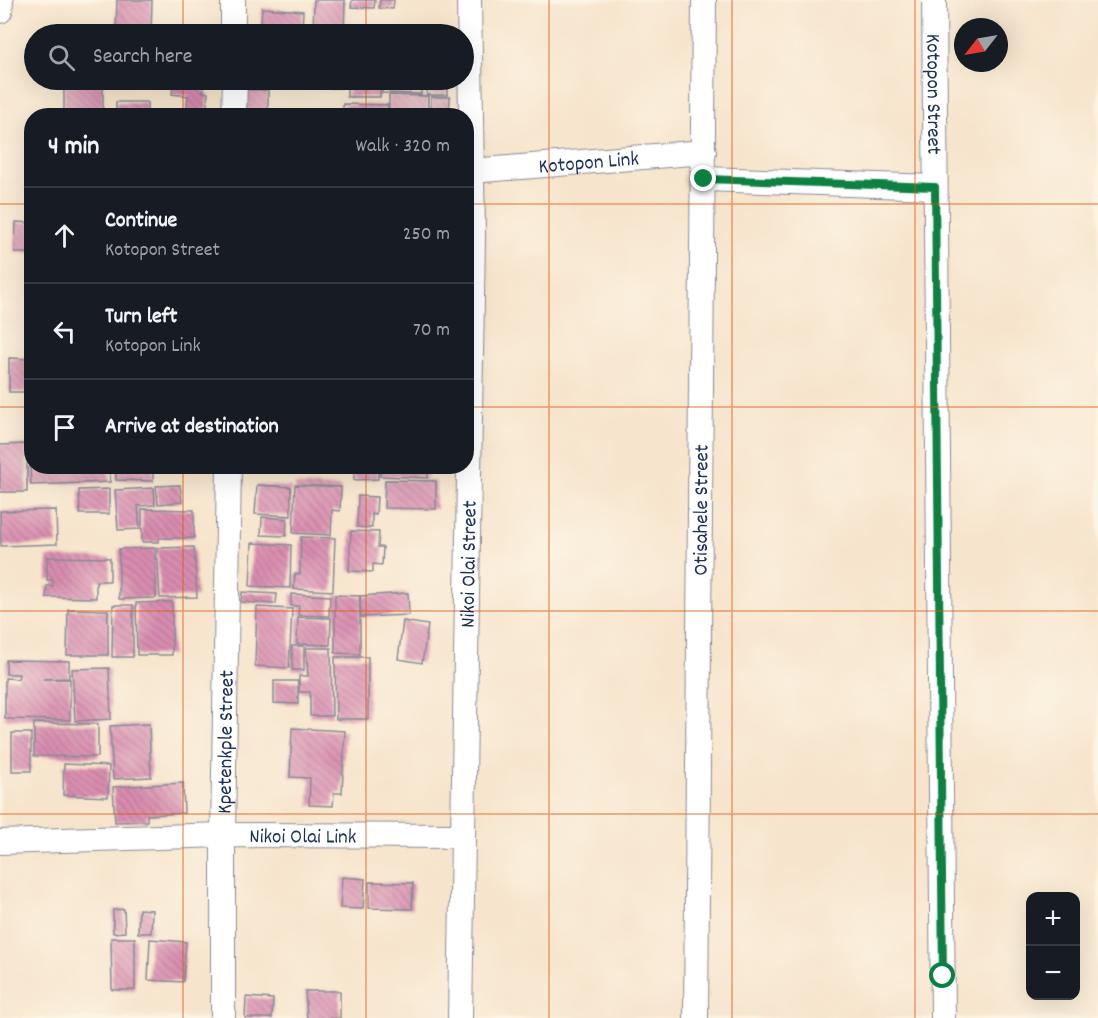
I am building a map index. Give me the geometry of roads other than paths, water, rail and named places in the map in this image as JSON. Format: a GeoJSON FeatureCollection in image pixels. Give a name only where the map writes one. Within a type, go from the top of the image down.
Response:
{"type":"FeatureCollection","features":[{"type":"Feature","properties":{"kind":"street"},"geometry":{"type":"LineString","coordinates":[[0,11],[1,0]]}},
{"type":"Feature","properties":{"kind":"street"},"geometry":{"type":"LineString","coordinates":[[233,0],[234,24]]}},
{"type":"Feature","properties":{"kind":"street","name":"Nikoi Olai Street"},"geometry":{"type":"LineString","coordinates":[[469,0],[469,24]]}},
{"type":"Feature","properties":{"kind":"street","name":"Otisahele Street"},"geometry":{"type":"LineString","coordinates":[[696,1018],[704,0]]}},
{"type":"Feature","properties":{"kind":"street","name":"Kotopon Street"},"geometry":{"type":"LineString","coordinates":[[934,0],[943,1018]]}},
{"type":"Feature","properties":{"kind":"street"},"geometry":{"type":"LineString","coordinates":[[234,108],[235,90]]}},
{"type":"Feature","properties":{"kind":"street","name":"Nikoi Olai Street"},"geometry":{"type":"LineString","coordinates":[[471,90],[471,108]]}},
{"type":"Feature","properties":{"kind":"street","name":"Kotopon Link"},"geometry":{"type":"LineString","coordinates":[[474,171],[704,152]]}},
{"type":"Feature","properties":{"kind":"street"},"geometry":{"type":"LineString","coordinates":[[704,179],[935,187]]}},
{"type":"Feature","properties":{"kind":"street","name":"Kpetenkple Street"},"geometry":{"type":"LineString","coordinates":[[223,1018],[223,835],[229,474]]}},
{"type":"Feature","properties":{"kind":"street","name":"Nikoi Olai Street"},"geometry":{"type":"LineString","coordinates":[[460,1018],[469,474]]}},
{"type":"Feature","properties":{"kind":"street","name":"Nikoi Olai Link"},"geometry":{"type":"LineString","coordinates":[[0,842],[223,835],[463,836]]}}]}
